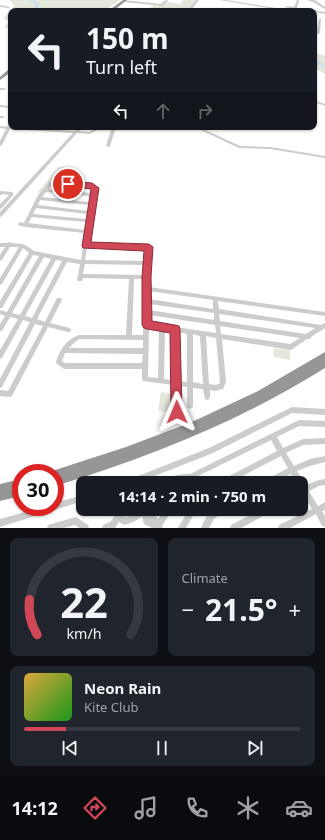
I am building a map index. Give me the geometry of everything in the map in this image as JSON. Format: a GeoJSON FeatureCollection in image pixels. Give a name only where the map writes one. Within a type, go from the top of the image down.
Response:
{"type":"FeatureCollection","features":[{"type":"Feature","properties":{"kind":"highway"},"geometry":{"type":"LineString","coordinates":[[112,8],[124,0]]}},
{"type":"Feature","properties":{"kind":"highway"},"geometry":{"type":"LineString","coordinates":[[114,8],[124,0]]}},
{"type":"Feature","properties":{"kind":"highway"},"geometry":{"type":"LineString","coordinates":[[0,79],[8,72]]}},
{"type":"Feature","properties":{"kind":"highway"},"geometry":{"type":"LineString","coordinates":[[64,471],[162,438],[212,418],[252,399],[325,356]]}},
{"type":"Feature","properties":{"kind":"highway"},"geometry":{"type":"LineString","coordinates":[[64,478],[95,469],[190,434],[257,402],[325,364]]}},
{"type":"Feature","properties":{"kind":"highway"},"geometry":{"type":"LineString","coordinates":[[0,489],[12,486]]}},
{"type":"Feature","properties":{"kind":"highway"},"geometry":{"type":"LineString","coordinates":[[0,496],[12,493]]}},
{"type":"Feature","properties":{"kind":"street"},"geometry":{"type":"LineString","coordinates":[[124,0],[160,5],[163,5],[167,0]]}},
{"type":"Feature","properties":{"kind":"street"},"geometry":{"type":"LineString","coordinates":[[191,8],[198,0]]}},
{"type":"Feature","properties":{"kind":"street"},"geometry":{"type":"LineString","coordinates":[[220,0],[274,8]]}},
{"type":"Feature","properties":{"kind":"street"},"geometry":{"type":"LineString","coordinates":[[308,0],[314,1],[325,8]]}},
{"type":"Feature","properties":{"kind":"street"},"geometry":{"type":"LineString","coordinates":[[0,6],[9,7]]}},
{"type":"Feature","properties":{"kind":"street"},"geometry":{"type":"LineString","coordinates":[[286,7],[290,8]]}},
{"type":"Feature","properties":{"kind":"street"},"geometry":{"type":"LineString","coordinates":[[317,18],[325,20]]}},
{"type":"Feature","properties":{"kind":"street"},"geometry":{"type":"LineString","coordinates":[[318,33],[320,19]]}},
{"type":"Feature","properties":{"kind":"street"},"geometry":{"type":"LineString","coordinates":[[0,145],[8,129]]}},
{"type":"Feature","properties":{"kind":"street"},"geometry":{"type":"LineString","coordinates":[[60,130],[90,133],[95,130]]}},
{"type":"Feature","properties":{"kind":"street"},"geometry":{"type":"LineString","coordinates":[[108,146],[113,130]]}},
{"type":"Feature","properties":{"kind":"street"},"geometry":{"type":"LineString","coordinates":[[202,130],[239,147],[270,148],[325,157]]}},
{"type":"Feature","properties":{"kind":"street"},"geometry":{"type":"LineString","coordinates":[[0,215],[77,131]]}},
{"type":"Feature","properties":{"kind":"street"},"geometry":{"type":"LineString","coordinates":[[88,232],[22,224],[30,215],[39,198],[51,183],[92,186],[95,188],[94,196],[92,204],[90,221],[86,246],[80,278],[147,277]]}},
{"type":"Feature","properties":{"kind":"street"},"geometry":{"type":"LineString","coordinates":[[45,190],[94,196]]}},
{"type":"Feature","properties":{"kind":"street"},"geometry":{"type":"LineString","coordinates":[[0,193],[12,194],[0,207]]}},
{"type":"Feature","properties":{"kind":"street"},"geometry":{"type":"LineString","coordinates":[[39,198],[92,204]]}},
{"type":"Feature","properties":{"kind":"street"},"geometry":{"type":"LineString","coordinates":[[35,206],[91,213]]}},
{"type":"Feature","properties":{"kind":"street"},"geometry":{"type":"LineString","coordinates":[[30,215],[90,221]]}},
{"type":"Feature","properties":{"kind":"street"},"geometry":{"type":"LineString","coordinates":[[0,245],[9,244],[22,246],[28,248],[32,254],[83,263],[148,263]]}},
{"type":"Feature","properties":{"kind":"street"},"geometry":{"type":"LineString","coordinates":[[0,259],[9,244]]}},
{"type":"Feature","properties":{"kind":"street"},"geometry":{"type":"LineString","coordinates":[[1,281],[22,246]]}},
{"type":"Feature","properties":{"kind":"street"},"geometry":{"type":"LineString","coordinates":[[86,246],[149,247],[145,379],[219,388],[223,382],[215,298]]}},
{"type":"Feature","properties":{"kind":"street"},"geometry":{"type":"LineString","coordinates":[[0,306],[32,254]]}},
{"type":"Feature","properties":{"kind":"street"},"geometry":{"type":"LineString","coordinates":[[0,329],[42,256]]}},
{"type":"Feature","properties":{"kind":"street"},"geometry":{"type":"LineString","coordinates":[[0,356],[54,258]]}},
{"type":"Feature","properties":{"kind":"street"},"geometry":{"type":"LineString","coordinates":[[0,385],[66,260]]}},
{"type":"Feature","properties":{"kind":"street"},"geometry":{"type":"LineString","coordinates":[[129,337],[132,277]]}},
{"type":"Feature","properties":{"kind":"street"},"geometry":{"type":"LineString","coordinates":[[147,289],[325,314]]}},
{"type":"Feature","properties":{"kind":"street"},"geometry":{"type":"LineString","coordinates":[[0,393],[10,394],[59,300]]}},
{"type":"Feature","properties":{"kind":"street"},"geometry":{"type":"LineString","coordinates":[[147,301],[323,326]]}},
{"type":"Feature","properties":{"kind":"street"},"geometry":{"type":"LineString","coordinates":[[0,312],[68,330]]}},
{"type":"Feature","properties":{"kind":"street"},"geometry":{"type":"LineString","coordinates":[[147,312],[308,337]]}},
{"type":"Feature","properties":{"kind":"street"},"geometry":{"type":"LineString","coordinates":[[147,325],[291,346],[308,337],[323,326]]}},
{"type":"Feature","properties":{"kind":"street"},"geometry":{"type":"LineString","coordinates":[[161,381],[162,327]]}},
{"type":"Feature","properties":{"kind":"street"},"geometry":{"type":"LineString","coordinates":[[175,329],[177,412]]}},
{"type":"Feature","properties":{"kind":"street"},"geometry":{"type":"LineString","coordinates":[[190,331],[190,406]]}},
{"type":"Feature","properties":{"kind":"street"},"geometry":{"type":"LineString","coordinates":[[203,333],[207,397]]}},
{"type":"Feature","properties":{"kind":"street"},"geometry":{"type":"LineString","coordinates":[[145,366],[64,366],[59,362],[63,350],[75,338],[146,338]]}},
{"type":"Feature","properties":{"kind":"street"},"geometry":{"type":"LineString","coordinates":[[63,350],[146,351]]}},
{"type":"Feature","properties":{"kind":"street"},"geometry":{"type":"LineString","coordinates":[[149,476],[211,451],[292,410],[325,412]]}},
{"type":"Feature","properties":{"kind":"street"},"geometry":{"type":"LineString","coordinates":[[196,476],[299,423],[325,424]]}},
{"type":"Feature","properties":{"kind":"street"},"geometry":{"type":"LineString","coordinates":[[273,437],[296,476]]}},
{"type":"Feature","properties":{"kind":"street"},"geometry":{"type":"LineString","coordinates":[[236,476],[303,442],[325,441]]}},
{"type":"Feature","properties":{"kind":"street"},"geometry":{"type":"LineString","coordinates":[[280,476],[316,460],[325,459]]}},
{"type":"Feature","properties":{"kind":"street"},"geometry":{"type":"LineString","coordinates":[[308,488],[325,482]]}},
{"type":"Feature","properties":{"kind":"street"},"geometry":{"type":"LineString","coordinates":[[308,497],[325,522]]}},
{"type":"Feature","properties":{"kind":"street"},"geometry":{"type":"LineString","coordinates":[[64,504],[76,500]]}},
{"type":"Feature","properties":{"kind":"street"},"geometry":{"type":"LineString","coordinates":[[282,528],[325,506]]}},
{"type":"Feature","properties":{"kind":"street"},"geometry":{"type":"LineString","coordinates":[[0,522],[22,516]]}},
{"type":"Feature","properties":{"kind":"street"},"geometry":{"type":"LineString","coordinates":[[110,527],[118,517],[124,521],[137,516]]}},
{"type":"Feature","properties":{"kind":"street"},"geometry":{"type":"LineString","coordinates":[[146,516],[147,521],[158,527],[165,516]]}},
{"type":"Feature","properties":{"kind":"street"},"geometry":{"type":"LineString","coordinates":[[182,528],[189,516]]}},
{"type":"Feature","properties":{"kind":"street"},"geometry":{"type":"LineString","coordinates":[[205,528],[211,516]]}},
{"type":"Feature","properties":{"kind":"street"},"geometry":{"type":"LineString","coordinates":[[234,528],[255,516]]}},
{"type":"Feature","properties":{"kind":"street"},"geometry":{"type":"LineString","coordinates":[[51,528],[76,521],[85,528]]}},
{"type":"Feature","properties":{"kind":"shaded area"},"geometry":{"type":"Polygon","coordinates":[[[6,0],[120,0],[108,8],[12,8],[14,6],[11,1],[6,0]]]}},
{"type":"Feature","properties":{"kind":"shaded area"},"geometry":{"type":"Polygon","coordinates":[[[183,0],[198,0],[189,8],[150,8],[154,5],[159,6],[163,1],[180,4],[183,0]]]}},
{"type":"Feature","properties":{"kind":"shaded area"},"geometry":{"type":"Polygon","coordinates":[[[8,13],[8,21],[4,18],[8,13]]]}},
{"type":"Feature","properties":{"kind":"shaded area"},"geometry":{"type":"Polygon","coordinates":[[[317,53],[325,56],[325,74],[317,70],[317,53]]]}},
{"type":"Feature","properties":{"kind":"shaded area"},"geometry":{"type":"Polygon","coordinates":[[[59,167],[67,167],[61,182],[50,182],[41,193],[37,193],[59,167]]]}},
{"type":"Feature","properties":{"kind":"shaded area"},"geometry":{"type":"Polygon","coordinates":[[[274,348],[290,350],[290,360],[273,357],[274,348]]]}},
{"type":"Feature","properties":{"kind":"shaded area"},"geometry":{"type":"Polygon","coordinates":[[[161,392],[172,394],[169,412],[158,411],[161,392]]]}},
{"type":"Feature","properties":{"kind":"waterway"},"geometry":{"type":"LineString","coordinates":[[29,0],[37,3],[37,8]]}},
{"type":"Feature","properties":{"kind":"waterway"},"geometry":{"type":"LineString","coordinates":[[317,62],[325,67]]}},
{"type":"Feature","properties":{"kind":"route"},"geometry":{"type":"LineString","coordinates":[[68,184],[92,186],[95,188],[86,246],[149,247],[147,277],[147,325],[175,329],[177,412]]}}]}
